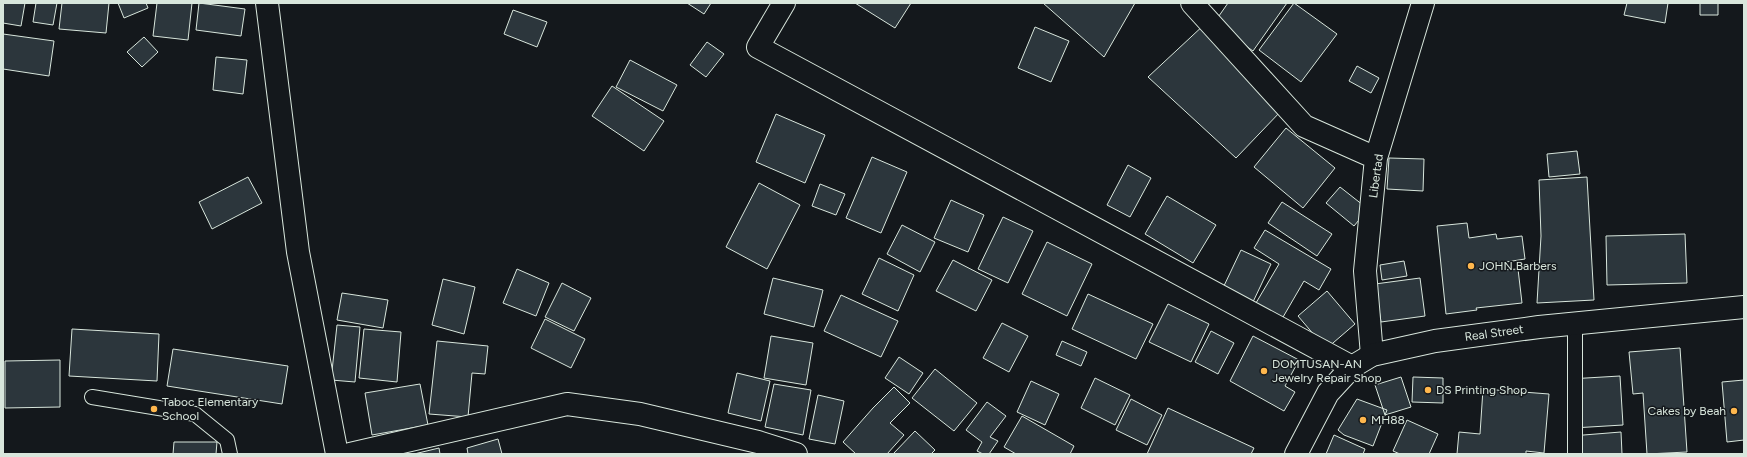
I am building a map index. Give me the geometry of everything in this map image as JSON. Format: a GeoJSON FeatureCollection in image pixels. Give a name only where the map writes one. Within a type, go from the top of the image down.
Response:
{"type":"FeatureCollection","features":[{"type":"Feature","properties":{"kind":"street"},"geometry":{"type":"LineString","coordinates":[[267,3],[298,252],[337,454]]}},
{"type":"Feature","properties":{"kind":"street"},"geometry":{"type":"LineString","coordinates":[[784,3],[758,47],[1352,367]]}},
{"type":"Feature","properties":{"kind":"street"},"geometry":{"type":"LineString","coordinates":[[1192,3],[1304,126],[1376,158]]}},
{"type":"Feature","properties":{"kind":"street","name":"Libertad"},"geometry":{"type":"LineString","coordinates":[[1372,355],[1365,271],[1376,158],[1423,3]]}},
{"type":"Feature","properties":{"kind":"street","name":"Real Street"},"geometry":{"type":"LineString","coordinates":[[1296,454],[1328,393],[1352,367],[1372,355],[1435,341],[1575,324],[1744,307]]}},
{"type":"Feature","properties":{"kind":"street"},"geometry":{"type":"LineString","coordinates":[[350,454],[567,404],[640,414],[758,442],[796,454]]}},
{"type":"Feature","properties":{"kind":"lane"},"geometry":{"type":"LineString","coordinates":[[1575,324],[1575,454]]}},
{"type":"Feature","properties":{"kind":"lane"},"geometry":{"type":"LineString","coordinates":[[92,398],[195,414],[227,440],[230,454]]}},
{"type":"Feature","properties":{"kind":"building"},"geometry":{"type":"Polygon","coordinates":[[[3,3],[25,3],[21,26],[3,23],[3,3]]]}},
{"type":"Feature","properties":{"kind":"building"},"geometry":{"type":"Polygon","coordinates":[[[36,3],[57,3],[53,25],[33,22],[36,3]]]}},
{"type":"Feature","properties":{"kind":"building"},"geometry":{"type":"Polygon","coordinates":[[[62,3],[109,3],[106,33],[59,29],[62,3]]]}},
{"type":"Feature","properties":{"kind":"building"},"geometry":{"type":"Polygon","coordinates":[[[118,3],[146,3],[148,8],[124,18],[118,3]]]}},
{"type":"Feature","properties":{"kind":"building"},"geometry":{"type":"Polygon","coordinates":[[[157,3],[192,3],[188,40],[153,36],[157,3]]]}},
{"type":"Feature","properties":{"kind":"building"},"geometry":{"type":"Polygon","coordinates":[[[199,3],[245,9],[241,36],[196,30],[199,3]]]}},
{"type":"Feature","properties":{"kind":"building"},"geometry":{"type":"Polygon","coordinates":[[[687,3],[711,3],[704,14],[687,3]]]}},
{"type":"Feature","properties":{"kind":"building"},"geometry":{"type":"Polygon","coordinates":[[[855,3],[911,3],[895,28],[855,3]]]}},
{"type":"Feature","properties":{"kind":"building"},"geometry":{"type":"Polygon","coordinates":[[[1043,3],[1135,3],[1104,57],[1043,3]]]}},
{"type":"Feature","properties":{"kind":"building"},"geometry":{"type":"Polygon","coordinates":[[[1228,3],[1287,3],[1253,51],[1214,23],[1228,3]]]}},
{"type":"Feature","properties":{"kind":"building"},"geometry":{"type":"Polygon","coordinates":[[[1294,3],[1337,34],[1301,82],[1259,50],[1294,3]]]}},
{"type":"Feature","properties":{"kind":"building"},"geometry":{"type":"Polygon","coordinates":[[[1627,3],[1668,3],[1665,23],[1624,15],[1627,3]]]}},
{"type":"Feature","properties":{"kind":"building"},"geometry":{"type":"Polygon","coordinates":[[[1700,3],[1718,3],[1718,15],[1700,15],[1700,3]]]}},
{"type":"Feature","properties":{"kind":"building"},"geometry":{"type":"Polygon","coordinates":[[[513,10],[547,22],[537,47],[504,34],[513,10]]]}},
{"type":"Feature","properties":{"kind":"building"},"geometry":{"type":"Polygon","coordinates":[[[1206,23],[1282,110],[1236,158],[1148,77],[1206,23]]]}},
{"type":"Feature","properties":{"kind":"building"},"geometry":{"type":"Polygon","coordinates":[[[1035,27],[1069,41],[1051,82],[1018,68],[1035,27]]]}},
{"type":"Feature","properties":{"kind":"building"},"geometry":{"type":"Polygon","coordinates":[[[3,34],[54,41],[49,76],[3,69],[3,34]]]}},
{"type":"Feature","properties":{"kind":"building"},"geometry":{"type":"Polygon","coordinates":[[[144,37],[158,52],[142,67],[127,52],[144,37]]]}},
{"type":"Feature","properties":{"kind":"building"},"geometry":{"type":"Polygon","coordinates":[[[707,42],[724,54],[706,77],[690,65],[707,42]]]}},
{"type":"Feature","properties":{"kind":"building"},"geometry":{"type":"Polygon","coordinates":[[[216,57],[247,60],[243,94],[213,90],[216,57]]]}},
{"type":"Feature","properties":{"kind":"building"},"geometry":{"type":"Polygon","coordinates":[[[630,60],[677,85],[663,111],[616,87],[630,60]]]}},
{"type":"Feature","properties":{"kind":"building"},"geometry":{"type":"Polygon","coordinates":[[[1357,66],[1379,78],[1371,93],[1349,81],[1357,66]]]}},
{"type":"Feature","properties":{"kind":"building"},"geometry":{"type":"Polygon","coordinates":[[[612,86],[664,121],[644,151],[592,116],[612,86]]]}},
{"type":"Feature","properties":{"kind":"building"},"geometry":{"type":"Polygon","coordinates":[[[776,114],[825,135],[805,183],[756,162],[776,114]]]}},
{"type":"Feature","properties":{"kind":"building"},"geometry":{"type":"Polygon","coordinates":[[[1286,128],[1335,168],[1303,208],[1254,167],[1286,128]]]}},
{"type":"Feature","properties":{"kind":"building"},"geometry":{"type":"Polygon","coordinates":[[[1577,151],[1580,174],[1549,177],[1547,154],[1577,151]]]}},
{"type":"Feature","properties":{"kind":"building"},"geometry":{"type":"Polygon","coordinates":[[[872,157],[907,172],[881,233],[846,218],[872,157]]]}},
{"type":"Feature","properties":{"kind":"building"},"geometry":{"type":"Polygon","coordinates":[[[1389,158],[1424,159],[1423,191],[1387,189],[1389,158]]]}},
{"type":"Feature","properties":{"kind":"building"},"geometry":{"type":"Polygon","coordinates":[[[1128,165],[1151,178],[1130,217],[1107,205],[1128,165]]]}},
{"type":"Feature","properties":{"kind":"building"},"geometry":{"type":"Polygon","coordinates":[[[248,177],[262,203],[212,229],[199,202],[248,177]]]}},
{"type":"Feature","properties":{"kind":"building"},"geometry":{"type":"Polygon","coordinates":[[[1587,177],[1594,300],[1537,303],[1541,236],[1539,180],[1587,177]]]}},
{"type":"Feature","properties":{"kind":"building"},"geometry":{"type":"Polygon","coordinates":[[[759,183],[800,205],[767,269],[726,247],[759,183]]]}},
{"type":"Feature","properties":{"kind":"building"},"geometry":{"type":"Polygon","coordinates":[[[820,184],[845,194],[836,215],[812,206],[820,184]]]}},
{"type":"Feature","properties":{"kind":"building"},"geometry":{"type":"Polygon","coordinates":[[[1340,187],[1368,209],[1354,226],[1326,203],[1340,187]]]}},
{"type":"Feature","properties":{"kind":"building"},"geometry":{"type":"Polygon","coordinates":[[[1167,196],[1216,225],[1193,263],[1145,234],[1167,196]]]}},
{"type":"Feature","properties":{"kind":"building"},"geometry":{"type":"Polygon","coordinates":[[[951,200],[984,215],[968,252],[934,238],[951,200]]]}},
{"type":"Feature","properties":{"kind":"building"},"geometry":{"type":"Polygon","coordinates":[[[1282,202],[1332,234],[1317,256],[1268,223],[1282,202]]]}},
{"type":"Feature","properties":{"kind":"building"},"geometry":{"type":"Polygon","coordinates":[[[1003,217],[1033,231],[1008,283],[978,269],[1003,217]]]}},
{"type":"Feature","properties":{"kind":"building","name":"JOHN Barbers"},"geometry":{"type":"Polygon","coordinates":[[[1467,223],[1469,238],[1496,234],[1497,239],[1522,236],[1525,259],[1500,263],[1501,270],[1518,269],[1522,303],[1476,308],[1477,310],[1446,314],[1437,226],[1467,223]]]}},
{"type":"Feature","properties":{"kind":"building"},"geometry":{"type":"Polygon","coordinates":[[[902,225],[935,242],[920,272],[887,254],[902,225]]]}},
{"type":"Feature","properties":{"kind":"building"},"geometry":{"type":"Polygon","coordinates":[[[1265,230],[1331,269],[1319,290],[1304,281],[1279,324],[1253,308],[1279,264],[1254,248],[1265,230]]]}},
{"type":"Feature","properties":{"kind":"building"},"geometry":{"type":"Polygon","coordinates":[[[1685,234],[1687,283],[1607,285],[1606,236],[1685,234]]]}},
{"type":"Feature","properties":{"kind":"building"},"geometry":{"type":"Polygon","coordinates":[[[1047,242],[1092,264],[1067,316],[1022,294],[1047,242]]]}},
{"type":"Feature","properties":{"kind":"building"},"geometry":{"type":"Polygon","coordinates":[[[1241,250],[1271,264],[1252,304],[1222,290],[1241,250]]]}},
{"type":"Feature","properties":{"kind":"building"},"geometry":{"type":"Polygon","coordinates":[[[879,258],[914,275],[898,311],[862,294],[879,258]]]}},
{"type":"Feature","properties":{"kind":"building"},"geometry":{"type":"Polygon","coordinates":[[[953,260],[992,280],[976,311],[936,291],[953,260]]]}},
{"type":"Feature","properties":{"kind":"building"},"geometry":{"type":"Polygon","coordinates":[[[1404,261],[1407,276],[1382,280],[1380,265],[1404,261]]]}},
{"type":"Feature","properties":{"kind":"building"},"geometry":{"type":"Polygon","coordinates":[[[517,269],[549,283],[536,316],[503,303],[517,269]]]}},
{"type":"Feature","properties":{"kind":"building"},"geometry":{"type":"Polygon","coordinates":[[[773,278],[823,290],[814,327],[764,314],[773,278]]]}},
{"type":"Feature","properties":{"kind":"building"},"geometry":{"type":"Polygon","coordinates":[[[1420,278],[1425,316],[1381,322],[1375,284],[1420,278]]]}},
{"type":"Feature","properties":{"kind":"building"},"geometry":{"type":"Polygon","coordinates":[[[443,279],[475,287],[464,334],[432,325],[443,279]]]}},
{"type":"Feature","properties":{"kind":"building"},"geometry":{"type":"Polygon","coordinates":[[[562,283],[591,298],[574,331],[545,317],[562,283]]]}},
{"type":"Feature","properties":{"kind":"building"},"geometry":{"type":"Polygon","coordinates":[[[1327,291],[1355,324],[1326,349],[1298,316],[1327,291]]]}},
{"type":"Feature","properties":{"kind":"building"},"geometry":{"type":"Polygon","coordinates":[[[342,293],[388,300],[383,328],[337,320],[342,293]]]}},
{"type":"Feature","properties":{"kind":"building"},"geometry":{"type":"Polygon","coordinates":[[[1088,294],[1153,324],[1136,359],[1072,329],[1088,294]]]}},
{"type":"Feature","properties":{"kind":"building"},"geometry":{"type":"Polygon","coordinates":[[[841,295],[898,321],[881,357],[824,331],[841,295]]]}},
{"type":"Feature","properties":{"kind":"building"},"geometry":{"type":"Polygon","coordinates":[[[1168,304],[1209,324],[1191,362],[1149,342],[1168,304]]]}},
{"type":"Feature","properties":{"kind":"building"},"geometry":{"type":"Polygon","coordinates":[[[545,319],[585,339],[571,368],[531,348],[545,319]]]}},
{"type":"Feature","properties":{"kind":"building"},"geometry":{"type":"Polygon","coordinates":[[[1002,323],[1028,336],[1009,372],[983,358],[1002,323]]]}},
{"type":"Feature","properties":{"kind":"building"},"geometry":{"type":"Polygon","coordinates":[[[337,325],[360,327],[355,382],[331,380],[337,325]]]}},
{"type":"Feature","properties":{"kind":"building"},"geometry":{"type":"Polygon","coordinates":[[[72,329],[159,334],[157,381],[69,376],[72,329]]]}},
{"type":"Feature","properties":{"kind":"building"},"geometry":{"type":"Polygon","coordinates":[[[364,329],[401,332],[397,382],[359,378],[364,329]]]}},
{"type":"Feature","properties":{"kind":"building"},"geometry":{"type":"Polygon","coordinates":[[[1211,331],[1234,343],[1218,374],[1195,362],[1211,331]]]}},
{"type":"Feature","properties":{"kind":"building"},"geometry":{"type":"Polygon","coordinates":[[[771,336],[813,343],[806,385],[764,378],[771,336]]]}},
{"type":"Feature","properties":{"kind":"building","name":"DOMTUSAN-AN Jewelry Repair Shop"},"geometry":{"type":"Polygon","coordinates":[[[1253,336],[1299,360],[1285,386],[1295,392],[1284,411],[1230,381],[1253,336]]]}},
{"type":"Feature","properties":{"kind":"building"},"geometry":{"type":"Polygon","coordinates":[[[437,341],[488,346],[485,374],[472,373],[468,417],[429,414],[437,341]]]}},
{"type":"Feature","properties":{"kind":"building"},"geometry":{"type":"Polygon","coordinates":[[[1062,341],[1087,352],[1081,366],[1056,355],[1062,341]]]}},
{"type":"Feature","properties":{"kind":"building"},"geometry":{"type":"Polygon","coordinates":[[[1680,348],[1687,452],[1647,454],[1643,393],[1633,394],[1629,352],[1680,348]]]}},
{"type":"Feature","properties":{"kind":"building"},"geometry":{"type":"Polygon","coordinates":[[[173,349],[288,366],[282,404],[167,386],[173,349]]]}},
{"type":"Feature","properties":{"kind":"building"},"geometry":{"type":"Polygon","coordinates":[[[899,357],[923,373],[909,394],[885,378],[899,357]]]}},
{"type":"Feature","properties":{"kind":"building"},"geometry":{"type":"Polygon","coordinates":[[[60,360],[60,407],[5,408],[5,361],[60,360]]]}},
{"type":"Feature","properties":{"kind":"building"},"geometry":{"type":"Polygon","coordinates":[[[935,369],[977,403],[954,431],[912,398],[935,369]]]}},
{"type":"Feature","properties":{"kind":"building"},"geometry":{"type":"Polygon","coordinates":[[[737,373],[770,381],[761,421],[728,413],[737,373]]]}},
{"type":"Feature","properties":{"kind":"building"},"geometry":{"type":"Polygon","coordinates":[[[1620,376],[1623,425],[1573,428],[1569,379],[1620,376]]]}},
{"type":"Feature","properties":{"kind":"building"},"geometry":{"type":"Polygon","coordinates":[[[1401,377],[1411,407],[1385,415],[1375,385],[1401,377]]]}},
{"type":"Feature","properties":{"kind":"building","name":"DS Printing Shop"},"geometry":{"type":"Polygon","coordinates":[[[1413,377],[1443,378],[1443,403],[1412,402],[1413,377]]]}},
{"type":"Feature","properties":{"kind":"building"},"geometry":{"type":"Polygon","coordinates":[[[1095,378],[1130,395],[1115,425],[1081,408],[1095,378]]]}},
{"type":"Feature","properties":{"kind":"building","name":"Cakes by Beah"},"geometry":{"type":"Polygon","coordinates":[[[1744,380],[1744,440],[1727,442],[1722,382],[1744,380]]]}},
{"type":"Feature","properties":{"kind":"building"},"geometry":{"type":"Polygon","coordinates":[[[1031,381],[1059,394],[1045,425],[1017,412],[1031,381]]]}},
{"type":"Feature","properties":{"kind":"building"},"geometry":{"type":"Polygon","coordinates":[[[420,384],[428,425],[372,435],[365,393],[420,384]]]}},
{"type":"Feature","properties":{"kind":"building"},"geometry":{"type":"Polygon","coordinates":[[[774,384],[811,390],[803,435],[765,427],[774,384]]]}},
{"type":"Feature","properties":{"kind":"building"},"geometry":{"type":"Polygon","coordinates":[[[894,387],[910,403],[890,423],[904,435],[887,454],[856,454],[843,442],[894,387]]]}},
{"type":"Feature","properties":{"kind":"building"},"geometry":{"type":"Polygon","coordinates":[[[1483,389],[1549,394],[1544,453],[1526,451],[1526,454],[1457,454],[1459,432],[1480,434],[1483,389]]]}},
{"type":"Feature","properties":{"kind":"building"},"geometry":{"type":"Polygon","coordinates":[[[818,395],[844,401],[835,444],[809,439],[818,395]]]}},
{"type":"Feature","properties":{"kind":"building"},"geometry":{"type":"Polygon","coordinates":[[[1131,399],[1162,415],[1147,445],[1116,430],[1131,399]]]}},
{"type":"Feature","properties":{"kind":"building","name":"MH88"},"geometry":{"type":"Polygon","coordinates":[[[1357,399],[1387,410],[1373,446],[1344,435],[1338,430],[1357,399]]]}},
{"type":"Feature","properties":{"kind":"building"},"geometry":{"type":"Polygon","coordinates":[[[987,402],[1006,416],[990,437],[998,441],[989,454],[983,454],[977,451],[982,442],[966,430],[987,402]]]}},
{"type":"Feature","properties":{"kind":"building"},"geometry":{"type":"Polygon","coordinates":[[[1168,408],[1254,448],[1251,454],[1147,454],[1168,408]]]}},
{"type":"Feature","properties":{"kind":"building"},"geometry":{"type":"Polygon","coordinates":[[[1022,416],[1074,446],[1070,454],[1016,454],[1004,447],[1022,416]]]}},
{"type":"Feature","properties":{"kind":"building"},"geometry":{"type":"Polygon","coordinates":[[[1407,420],[1438,434],[1429,454],[1400,454],[1393,451],[1407,420]]]}},
{"type":"Feature","properties":{"kind":"building"},"geometry":{"type":"Polygon","coordinates":[[[915,431],[935,450],[931,454],[893,454],[915,431]]]}},
{"type":"Feature","properties":{"kind":"building"},"geometry":{"type":"Polygon","coordinates":[[[1621,432],[1622,454],[1572,454],[1571,436],[1621,432]]]}},
{"type":"Feature","properties":{"kind":"building"},"geometry":{"type":"Polygon","coordinates":[[[1334,435],[1365,449],[1363,454],[1326,454],[1334,435]]]}},
{"type":"Feature","properties":{"kind":"building"},"geometry":{"type":"Polygon","coordinates":[[[498,439],[502,454],[468,454],[467,448],[498,439]]]}},
{"type":"Feature","properties":{"kind":"building"},"geometry":{"type":"Polygon","coordinates":[[[174,442],[217,442],[216,454],[173,454],[174,442]]]}},
{"type":"Feature","properties":{"kind":"building"},"geometry":{"type":"Polygon","coordinates":[[[439,448],[440,454],[414,454],[439,448]]]}},
{"type":"Feature","properties":{"kind":"place","name":"JOHN Barbers"},"geometry":{"type":"Point","coordinates":[1471,266]}},
{"type":"Feature","properties":{"kind":"place","name":"DOMTUSAN-AN Jewelry Repair Shop"},"geometry":{"type":"Point","coordinates":[1264,371]}},
{"type":"Feature","properties":{"kind":"place","name":"DS Printing Shop"},"geometry":{"type":"Point","coordinates":[1428,390]}},
{"type":"Feature","properties":{"kind":"place","name":"Taboc Elementary School"},"geometry":{"type":"Point","coordinates":[154,409]}},
{"type":"Feature","properties":{"kind":"place","name":"Cakes by Beah"},"geometry":{"type":"Point","coordinates":[1734,411]}},
{"type":"Feature","properties":{"kind":"place","name":"MH88"},"geometry":{"type":"Point","coordinates":[1363,420]}}]}
